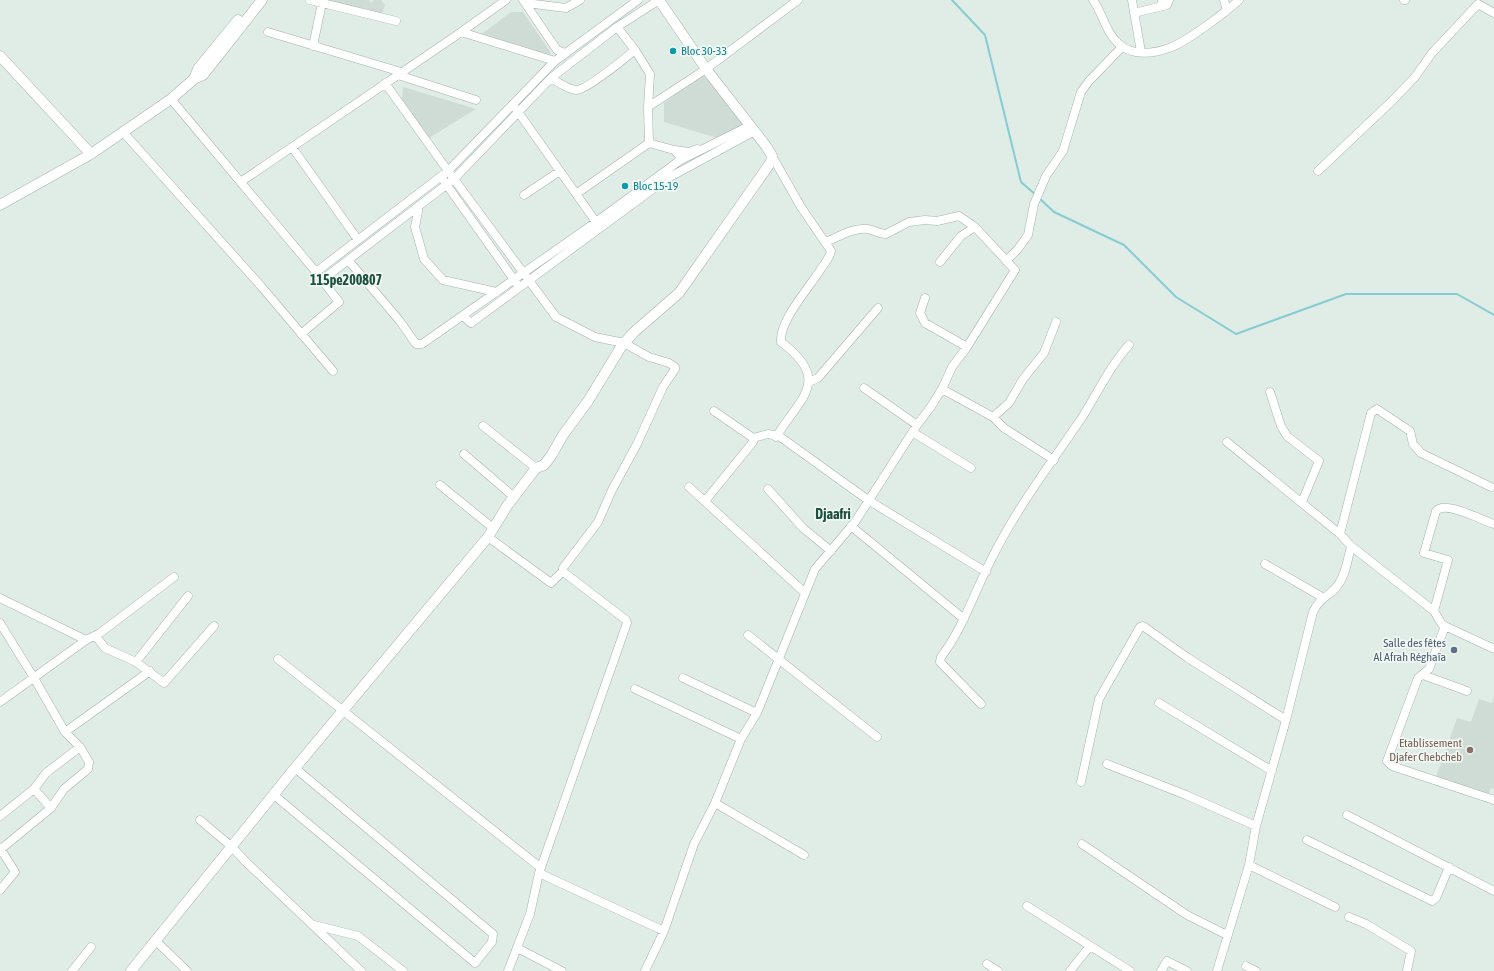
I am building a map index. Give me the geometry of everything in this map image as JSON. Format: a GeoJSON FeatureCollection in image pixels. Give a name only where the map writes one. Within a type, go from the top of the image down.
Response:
{"type":"FeatureCollection","features":[{"type":"Feature","properties":{"kind":"street"},"geometry":{"type":"LineString","coordinates":[[194,79],[198,69],[254,0]]}},
{"type":"Feature","properties":{"kind":"street"},"geometry":{"type":"LineString","coordinates":[[0,205],[91,154],[171,99],[194,79],[204,74],[262,0]]}},
{"type":"Feature","properties":{"kind":"street"},"geometry":{"type":"LineString","coordinates":[[310,0],[396,21]]}},
{"type":"Feature","properties":{"kind":"street"},"geometry":{"type":"LineString","coordinates":[[242,182],[506,0]]}},
{"type":"Feature","properties":{"kind":"street"},"geometry":{"type":"LineString","coordinates":[[524,1],[566,8],[580,0]]}},
{"type":"Feature","properties":{"kind":"street"},"geometry":{"type":"LineString","coordinates":[[322,280],[454,179],[516,109],[555,61],[638,0]]}},
{"type":"Feature","properties":{"kind":"street"},"geometry":{"type":"LineString","coordinates":[[316,272],[448,172],[551,78],[617,28],[659,0],[706,69],[772,156],[801,207],[826,242],[830,253],[791,314],[780,337],[781,342],[797,354],[809,375],[809,382],[802,403],[776,437]]}},
{"type":"Feature","properties":{"kind":"street"},"geometry":{"type":"LineString","coordinates":[[648,107],[706,69],[798,0]]}},
{"type":"Feature","properties":{"kind":"street"},"geometry":{"type":"LineString","coordinates":[[1093,0],[1112,35],[1122,47],[1133,52],[1155,52],[1170,48],[1227,10],[1239,0]]}},
{"type":"Feature","properties":{"kind":"street"},"geometry":{"type":"LineString","coordinates":[[1132,0],[1141,52]]}},
{"type":"Feature","properties":{"kind":"street"},"geometry":{"type":"LineString","coordinates":[[1224,0],[1227,10]]}},
{"type":"Feature","properties":{"kind":"street"},"geometry":{"type":"LineString","coordinates":[[524,1],[557,50],[565,53]]}},
{"type":"Feature","properties":{"kind":"street"},"geometry":{"type":"LineString","coordinates":[[1134,13],[1165,2]]}},
{"type":"Feature","properties":{"kind":"street"},"geometry":{"type":"LineString","coordinates":[[313,46],[322,3]]}},
{"type":"Feature","properties":{"kind":"street"},"geometry":{"type":"LineString","coordinates":[[1318,171],[1392,101],[1415,77],[1432,53],[1478,4],[1494,12]]}},
{"type":"Feature","properties":{"kind":"street"},"geometry":{"type":"LineString","coordinates":[[617,28],[635,50],[650,74],[648,107],[649,143]]}},
{"type":"Feature","properties":{"kind":"street"},"geometry":{"type":"LineString","coordinates":[[268,32],[476,100]]}},
{"type":"Feature","properties":{"kind":"street"},"geometry":{"type":"LineString","coordinates":[[461,32],[555,61]]}},
{"type":"Feature","properties":{"kind":"street"},"geometry":{"type":"LineString","coordinates":[[1006,261],[1018,250],[1028,236],[1034,204],[1046,176],[1063,151],[1081,92],[1088,81],[1122,47]]}},
{"type":"Feature","properties":{"kind":"street"},"geometry":{"type":"LineString","coordinates":[[551,78],[567,87],[577,90],[590,84],[635,50]]}},
{"type":"Feature","properties":{"kind":"street"},"geometry":{"type":"LineString","coordinates":[[0,56],[91,154]]}},
{"type":"Feature","properties":{"kind":"street"},"geometry":{"type":"LineString","coordinates":[[386,83],[448,172],[556,316],[595,337],[624,343],[649,357],[669,363],[674,366],[675,369],[663,387],[637,444],[612,490],[602,515],[583,544],[563,568],[563,571],[551,583],[490,533],[440,485]]}},
{"type":"Feature","properties":{"kind":"street"},"geometry":{"type":"LineString","coordinates":[[171,99],[242,182],[339,302],[302,334]]}},
{"type":"Feature","properties":{"kind":"street"},"geometry":{"type":"LineString","coordinates":[[516,109],[596,222]]}},
{"type":"Feature","properties":{"kind":"street"},"geometry":{"type":"LineString","coordinates":[[649,143],[674,150],[689,152],[751,129]]}},
{"type":"Feature","properties":{"kind":"street"},"geometry":{"type":"LineString","coordinates":[[463,316],[471,322],[668,178],[751,129]]}},
{"type":"Feature","properties":{"kind":"street"},"geometry":{"type":"LineString","coordinates":[[124,132],[333,371]]}},
{"type":"Feature","properties":{"kind":"street"},"geometry":{"type":"LineString","coordinates":[[576,194],[649,143]]}},
{"type":"Feature","properties":{"kind":"street"},"geometry":{"type":"LineString","coordinates":[[348,260],[399,320],[416,344],[422,344],[596,222],[679,161],[711,145]]}},
{"type":"Feature","properties":{"kind":"street"},"geometry":{"type":"LineString","coordinates":[[292,147],[358,240]]}},
{"type":"Feature","properties":{"kind":"street"},"geometry":{"type":"LineString","coordinates":[[674,150],[680,156],[679,161]]}},
{"type":"Feature","properties":{"kind":"street"},"geometry":{"type":"LineString","coordinates":[[131,971],[295,768],[490,533],[514,497],[536,468],[544,465],[563,435],[588,401],[624,343],[668,304],[684,287],[771,162],[772,156]]}},
{"type":"Feature","properties":{"kind":"street"},"geometry":{"type":"LineString","coordinates":[[524,195],[560,171]]}},
{"type":"Feature","properties":{"kind":"street"},"geometry":{"type":"LineString","coordinates":[[441,177],[520,287]]}},
{"type":"Feature","properties":{"kind":"street"},"geometry":{"type":"LineString","coordinates":[[419,206],[415,227],[424,259],[446,282],[496,292]]}},
{"type":"Feature","properties":{"kind":"street"},"geometry":{"type":"LineString","coordinates":[[645,971],[664,931],[694,844],[715,803],[741,739],[756,713],[804,592],[815,569],[851,526],[942,389],[952,367],[967,347],[1015,270],[975,227],[959,216],[952,216],[936,221],[925,220],[909,222],[886,234],[861,229],[841,235],[826,242]]}},
{"type":"Feature","properties":{"kind":"street"},"geometry":{"type":"LineString","coordinates":[[940,262],[961,236],[975,227]]}},
{"type":"Feature","properties":{"kind":"street"},"geometry":{"type":"LineString","coordinates":[[924,298],[920,313],[925,323],[967,347]]}},
{"type":"Feature","properties":{"kind":"street"},"geometry":{"type":"LineString","coordinates":[[809,382],[818,378],[878,308]]}},
{"type":"Feature","properties":{"kind":"street"},"geometry":{"type":"LineString","coordinates":[[993,417],[1009,404],[1024,379],[1044,353],[1056,322]]}},
{"type":"Feature","properties":{"kind":"street"},"geometry":{"type":"LineString","coordinates":[[980,704],[940,662],[941,658],[960,629],[999,545],[1024,502],[1054,460],[1089,406],[1109,371],[1129,345]]}},
{"type":"Feature","properties":{"kind":"street"},"geometry":{"type":"LineString","coordinates":[[864,388],[915,429],[972,468]]}},
{"type":"Feature","properties":{"kind":"street"},"geometry":{"type":"LineString","coordinates":[[942,389],[993,417],[1004,428],[1054,460]]}},
{"type":"Feature","properties":{"kind":"street"},"geometry":{"type":"LineString","coordinates":[[1270,392],[1281,426],[1287,436],[1319,461],[1302,502]]}},
{"type":"Feature","properties":{"kind":"street"},"geometry":{"type":"LineString","coordinates":[[1340,534],[1371,413],[1377,409],[1410,430],[1413,444],[1421,453],[1491,487]]}},
{"type":"Feature","properties":{"kind":"street"},"geometry":{"type":"LineString","coordinates":[[714,411],[753,438],[768,434],[776,437],[779,436],[868,500],[986,572]]}},
{"type":"Feature","properties":{"kind":"street"},"geometry":{"type":"LineString","coordinates":[[483,426],[536,468]]}},
{"type":"Feature","properties":{"kind":"street"},"geometry":{"type":"LineString","coordinates":[[704,501],[753,442],[753,438]]}},
{"type":"Feature","properties":{"kind":"street"},"geometry":{"type":"LineString","coordinates":[[1227,442],[1302,502],[1340,534],[1351,546],[1434,611],[1441,623],[1494,649]]}},
{"type":"Feature","properties":{"kind":"street"},"geometry":{"type":"LineString","coordinates":[[464,454],[514,497]]}},
{"type":"Feature","properties":{"kind":"street"},"geometry":{"type":"LineString","coordinates":[[689,487],[804,592]]}},
{"type":"Feature","properties":{"kind":"street"},"geometry":{"type":"LineString","coordinates":[[768,489],[804,528],[831,551]]}},
{"type":"Feature","properties":{"kind":"street"},"geometry":{"type":"LineString","coordinates":[[1434,611],[1448,560],[1424,553],[1436,511],[1441,507],[1450,507],[1494,524]]}},
{"type":"Feature","properties":{"kind":"street"},"geometry":{"type":"LineString","coordinates":[[851,526],[964,618]]}},
{"type":"Feature","properties":{"kind":"street"},"geometry":{"type":"LineString","coordinates":[[1217,971],[1249,865],[1256,826],[1286,720],[1313,612],[1322,597],[1333,591],[1339,584],[1351,546]]}},
{"type":"Feature","properties":{"kind":"street"},"geometry":{"type":"LineString","coordinates":[[1265,564],[1322,597]]}},
{"type":"Feature","properties":{"kind":"street"},"geometry":{"type":"LineString","coordinates":[[508,971],[530,914],[540,870],[627,623],[626,620],[563,571]]}},
{"type":"Feature","properties":{"kind":"street"},"geometry":{"type":"LineString","coordinates":[[0,702],[90,639],[174,577]]}},
{"type":"Feature","properties":{"kind":"street"},"geometry":{"type":"LineString","coordinates":[[136,662],[188,596]]}},
{"type":"Feature","properties":{"kind":"street"},"geometry":{"type":"LineString","coordinates":[[0,598],[90,639],[98,639],[105,648],[136,662],[164,683],[214,626]]}},
{"type":"Feature","properties":{"kind":"street"},"geometry":{"type":"LineString","coordinates":[[0,622],[65,732],[80,748],[89,762],[88,769],[64,789],[51,808],[0,849],[15,872],[0,890]]}},
{"type":"Feature","properties":{"kind":"street"},"geometry":{"type":"LineString","coordinates":[[1081,782],[1098,699],[1140,627],[1143,626],[1188,658],[1286,720]]}},
{"type":"Feature","properties":{"kind":"street"},"geometry":{"type":"LineString","coordinates":[[1445,626],[1430,669],[1418,678],[1387,761],[1389,765],[1494,800]]}},
{"type":"Feature","properties":{"kind":"street"},"geometry":{"type":"LineString","coordinates":[[748,635],[877,738]]}},
{"type":"Feature","properties":{"kind":"street"},"geometry":{"type":"LineString","coordinates":[[278,659],[540,870],[664,931]]}},
{"type":"Feature","properties":{"kind":"street"},"geometry":{"type":"LineString","coordinates":[[65,732],[150,671]]}},
{"type":"Feature","properties":{"kind":"street"},"geometry":{"type":"LineString","coordinates":[[1423,675],[1467,691]]}},
{"type":"Feature","properties":{"kind":"street"},"geometry":{"type":"LineString","coordinates":[[683,678],[756,713]]}},
{"type":"Feature","properties":{"kind":"street"},"geometry":{"type":"LineString","coordinates":[[635,689],[741,739]]}},
{"type":"Feature","properties":{"kind":"street"},"geometry":{"type":"LineString","coordinates":[[1159,703],[1272,772]]}},
{"type":"Feature","properties":{"kind":"street"},"geometry":{"type":"LineString","coordinates":[[0,816],[34,789],[46,773],[80,748]]}},
{"type":"Feature","properties":{"kind":"street"},"geometry":{"type":"LineString","coordinates":[[1107,764],[1186,795],[1256,826]]}},
{"type":"Feature","properties":{"kind":"street"},"geometry":{"type":"LineString","coordinates":[[274,795],[475,962],[492,942],[493,934],[295,768]]}},
{"type":"Feature","properties":{"kind":"street"},"geometry":{"type":"LineString","coordinates":[[34,789],[51,808]]}},
{"type":"Feature","properties":{"kind":"street"},"geometry":{"type":"LineString","coordinates":[[715,803],[804,856]]}},
{"type":"Feature","properties":{"kind":"street"},"geometry":{"type":"LineString","coordinates":[[1347,815],[1494,891]]}},
{"type":"Feature","properties":{"kind":"street"},"geometry":{"type":"LineString","coordinates":[[200,820],[232,847],[244,862],[314,925],[361,971]]}},
{"type":"Feature","properties":{"kind":"street"},"geometry":{"type":"LineString","coordinates":[[1307,840],[1432,901],[1436,898],[1449,867]]}},
{"type":"Feature","properties":{"kind":"street"},"geometry":{"type":"LineString","coordinates":[[1082,844],[1187,915],[1227,935]]}},
{"type":"Feature","properties":{"kind":"street"},"geometry":{"type":"LineString","coordinates":[[1249,865],[1335,907]]}},
{"type":"Feature","properties":{"kind":"street"},"geometry":{"type":"LineString","coordinates":[[1027,906],[1130,971]]}},
{"type":"Feature","properties":{"kind":"street"},"geometry":{"type":"LineString","coordinates":[[1350,917],[1366,924],[1411,951],[1407,971]]}},
{"type":"Feature","properties":{"kind":"street"},"geometry":{"type":"LineString","coordinates":[[314,925],[355,934],[403,971]]}},
{"type":"Feature","properties":{"kind":"street"},"geometry":{"type":"LineString","coordinates":[[156,941],[187,971]]}},
{"type":"Feature","properties":{"kind":"street"},"geometry":{"type":"LineString","coordinates":[[1070,971],[1090,946]]}},
{"type":"Feature","properties":{"kind":"street"},"geometry":{"type":"LineString","coordinates":[[72,971],[91,947]]}},
{"type":"Feature","properties":{"kind":"street"},"geometry":{"type":"LineString","coordinates":[[517,948],[562,971]]}},
{"type":"Feature","properties":{"kind":"street"},"geometry":{"type":"LineString","coordinates":[[1161,971],[1167,961],[1187,971]]}},
{"type":"Feature","properties":{"kind":"street"},"geometry":{"type":"LineString","coordinates":[[987,964],[998,971]]}},
{"type":"Feature","properties":{"kind":"street"},"geometry":{"type":"LineString","coordinates":[[1246,966],[1256,971]]}},
{"type":"Feature","properties":{"kind":"shaded area"},"geometry":{"type":"Polygon","coordinates":[[[323,0],[369,0],[371,3],[374,0],[381,0],[385,5],[382,14],[323,0]]]}},
{"type":"Feature","properties":{"kind":"shaded area"},"geometry":{"type":"Polygon","coordinates":[[[511,12],[523,12],[551,53],[549,57],[479,36],[511,12]]]}},
{"type":"Feature","properties":{"kind":"shaded area"},"geometry":{"type":"Polygon","coordinates":[[[703,74],[744,125],[717,138],[664,122],[664,103],[703,74]]]}},
{"type":"Feature","properties":{"kind":"shaded area"},"geometry":{"type":"Polygon","coordinates":[[[403,87],[476,109],[429,138],[402,99],[403,87]]]}},
{"type":"Feature","properties":{"kind":"shaded area","name":"Etablissement Djafer Chebcheb"},"geometry":{"type":"Polygon","coordinates":[[[1494,696],[1494,789],[1491,788],[1487,797],[1436,777],[1457,718],[1471,722],[1479,699],[1492,703],[1494,696]]]}},
{"type":"Feature","properties":{"kind":"waterway"},"geometry":{"type":"LineString","coordinates":[[952,0],[985,35],[1021,182],[1036,195]]}},
{"type":"Feature","properties":{"kind":"waterway"},"geometry":{"type":"LineString","coordinates":[[1039,198],[1054,212],[1124,245],[1176,297],[1236,334],[1346,294],[1457,294],[1494,315]]}},
{"type":"Feature","properties":{"kind":"place","name":"Bloc 30-33"},"geometry":{"type":"Point","coordinates":[673,51]}},
{"type":"Feature","properties":{"kind":"place","name":"Bloc 15-19"},"geometry":{"type":"Point","coordinates":[625,186]}},
{"type":"Feature","properties":{"kind":"place","name":"Salle des fêtes Al Afrah Réghaïa"},"geometry":{"type":"Point","coordinates":[1454,650]}},
{"type":"Feature","properties":{"kind":"place","name":"Etablissement Djafer Chebcheb"},"geometry":{"type":"Point","coordinates":[1470,750]}},
{"type":"Feature","properties":{"kind":"district","name":"115pe200807"},"geometry":{"type":"Point","coordinates":[346,280]}},
{"type":"Feature","properties":{"kind":"district","name":"Djaafri"},"geometry":{"type":"Point","coordinates":[833,514]}}]}
